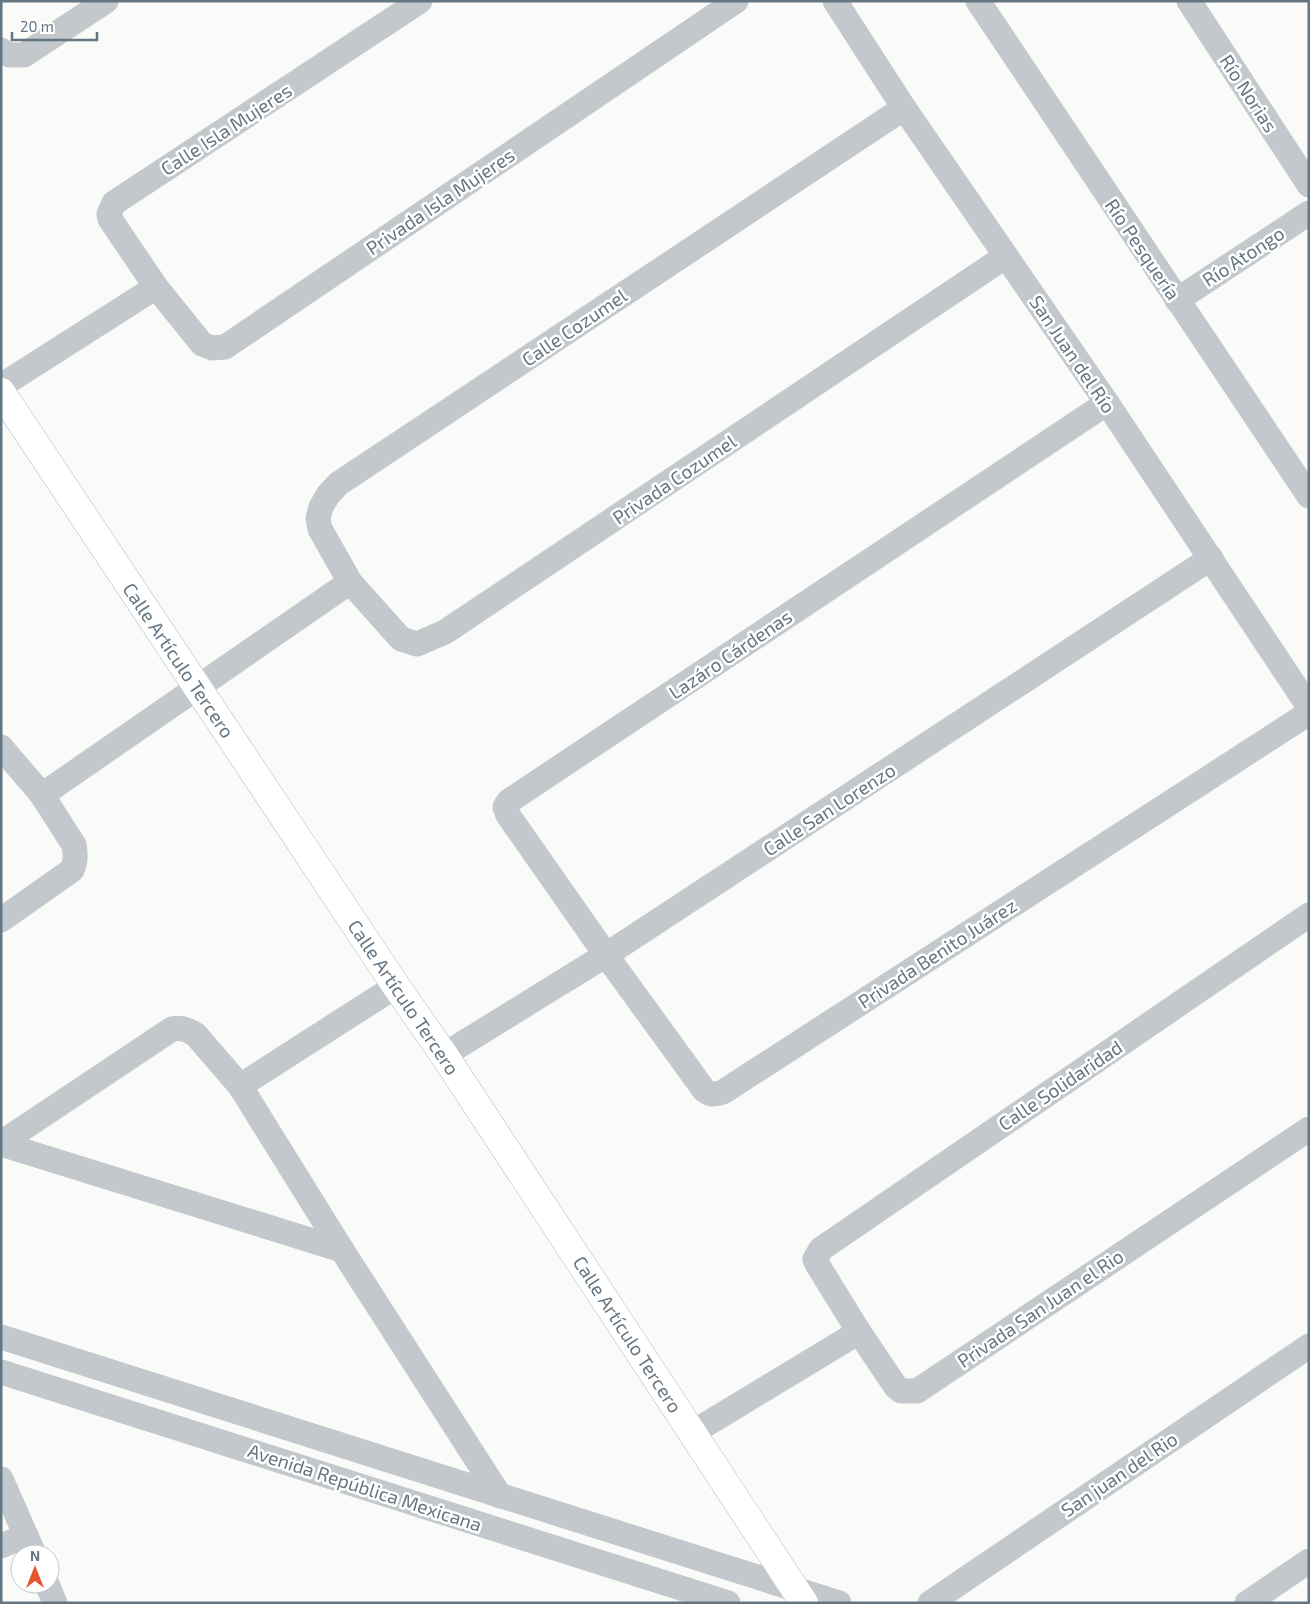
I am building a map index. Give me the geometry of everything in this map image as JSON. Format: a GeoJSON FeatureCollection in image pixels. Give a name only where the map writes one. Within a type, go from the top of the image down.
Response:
{"type":"FeatureCollection","features":[{"type":"Feature","properties":{"kind":"street"},"geometry":{"type":"LineString","coordinates":[[1,50],[9,55],[24,55],[106,1]]}},
{"type":"Feature","properties":{"kind":"street","name":"Calle Isla Mujeres"},"geometry":{"type":"LineString","coordinates":[[156,287],[110,220],[109,214],[114,203],[420,1]]}},
{"type":"Feature","properties":{"kind":"street","name":"Privada Isla Mujeres"},"geometry":{"type":"LineString","coordinates":[[156,287],[202,344],[212,348],[225,347],[736,1]]}},
{"type":"Feature","properties":{"kind":"street","name":"San Juan del Río"},"geometry":{"type":"LineString","coordinates":[[835,1],[904,108],[1107,404],[1309,707]]}},
{"type":"Feature","properties":{"kind":"street","name":"Río Pesquería"},"geometry":{"type":"LineString","coordinates":[[978,1],[1309,496]]}},
{"type":"Feature","properties":{"kind":"street","name":"Río Norias"},"geometry":{"type":"LineString","coordinates":[[1189,1],[1309,185]]}},
{"type":"Feature","properties":{"kind":"street","name":"Calle Cozumel"},"geometry":{"type":"LineString","coordinates":[[350,582],[320,529],[318,518],[321,507],[328,495],[338,484],[904,108]]}},
{"type":"Feature","properties":{"kind":"street","name":"Río Atongo"},"geometry":{"type":"LineString","coordinates":[[1177,300],[1309,213]]}},
{"type":"Feature","properties":{"kind":"street","name":"Privada Cozumel"},"geometry":{"type":"LineString","coordinates":[[350,582],[401,639],[417,644],[431,640],[446,632],[1006,256]]}},
{"type":"Feature","properties":{"kind":"street"},"geometry":{"type":"LineString","coordinates":[[1,386],[156,287]]}},
{"type":"Feature","properties":{"kind":"street","name":"Calle Artículo Tercero"},"geometry":{"type":"LineString","coordinates":[[1,392],[396,986],[444,1055],[801,1596]]}},
{"type":"Feature","properties":{"kind":"street","name":"Lazáro Cárdenas"},"geometry":{"type":"LineString","coordinates":[[606,955],[508,815],[505,807],[509,801],[1107,404]]}},
{"type":"Feature","properties":{"kind":"street","name":"Calle San Lorenzo"},"geometry":{"type":"LineString","coordinates":[[444,1055],[606,955],[1211,558]]}},
{"type":"Feature","properties":{"kind":"street"},"geometry":{"type":"LineString","coordinates":[[42,795],[350,582]]}},
{"type":"Feature","properties":{"kind":"street","name":"Privada Benito Juárez"},"geometry":{"type":"LineString","coordinates":[[606,955],[704,1090],[711,1095],[722,1092],[1309,713]]}},
{"type":"Feature","properties":{"kind":"street"},"geometry":{"type":"LineString","coordinates":[[1,747],[42,795],[74,846],[76,854],[72,870],[1,920]]}},
{"type":"Feature","properties":{"kind":"street","name":"Calle Solidaridad"},"geometry":{"type":"LineString","coordinates":[[815,1259],[821,1249],[1309,915]]}},
{"type":"Feature","properties":{"kind":"street"},"geometry":{"type":"LineString","coordinates":[[240,1086],[396,986]]}},
{"type":"Feature","properties":{"kind":"street"},"geometry":{"type":"LineString","coordinates":[[1,1144],[172,1028],[190,1030],[240,1086],[342,1250],[500,1496]]}},
{"type":"Feature","properties":{"kind":"street","name":"Privada San Juan el Rio"},"geometry":{"type":"LineString","coordinates":[[815,1259],[859,1332],[896,1387],[906,1392],[917,1391],[1309,1129]]}},
{"type":"Feature","properties":{"kind":"street"},"geometry":{"type":"LineString","coordinates":[[1,1144],[342,1250]]}},
{"type":"Feature","properties":{"kind":"street"},"geometry":{"type":"LineString","coordinates":[[692,1433],[859,1332]]}},
{"type":"Feature","properties":{"kind":"street"},"geometry":{"type":"LineString","coordinates":[[1,1337],[500,1496],[801,1596],[839,1603]]}},
{"type":"Feature","properties":{"kind":"street","name":"San juan del Rio"},"geometry":{"type":"LineString","coordinates":[[930,1603],[1309,1346]]}},
{"type":"Feature","properties":{"kind":"street","name":"Avenida República Mexicana"},"geometry":{"type":"LineString","coordinates":[[1,1372],[728,1603]]}},
{"type":"Feature","properties":{"kind":"street"},"geometry":{"type":"LineString","coordinates":[[1,1478],[30,1544]]}},
{"type":"Feature","properties":{"kind":"street"},"geometry":{"type":"LineString","coordinates":[[1247,1603],[1309,1561]]}}]}
